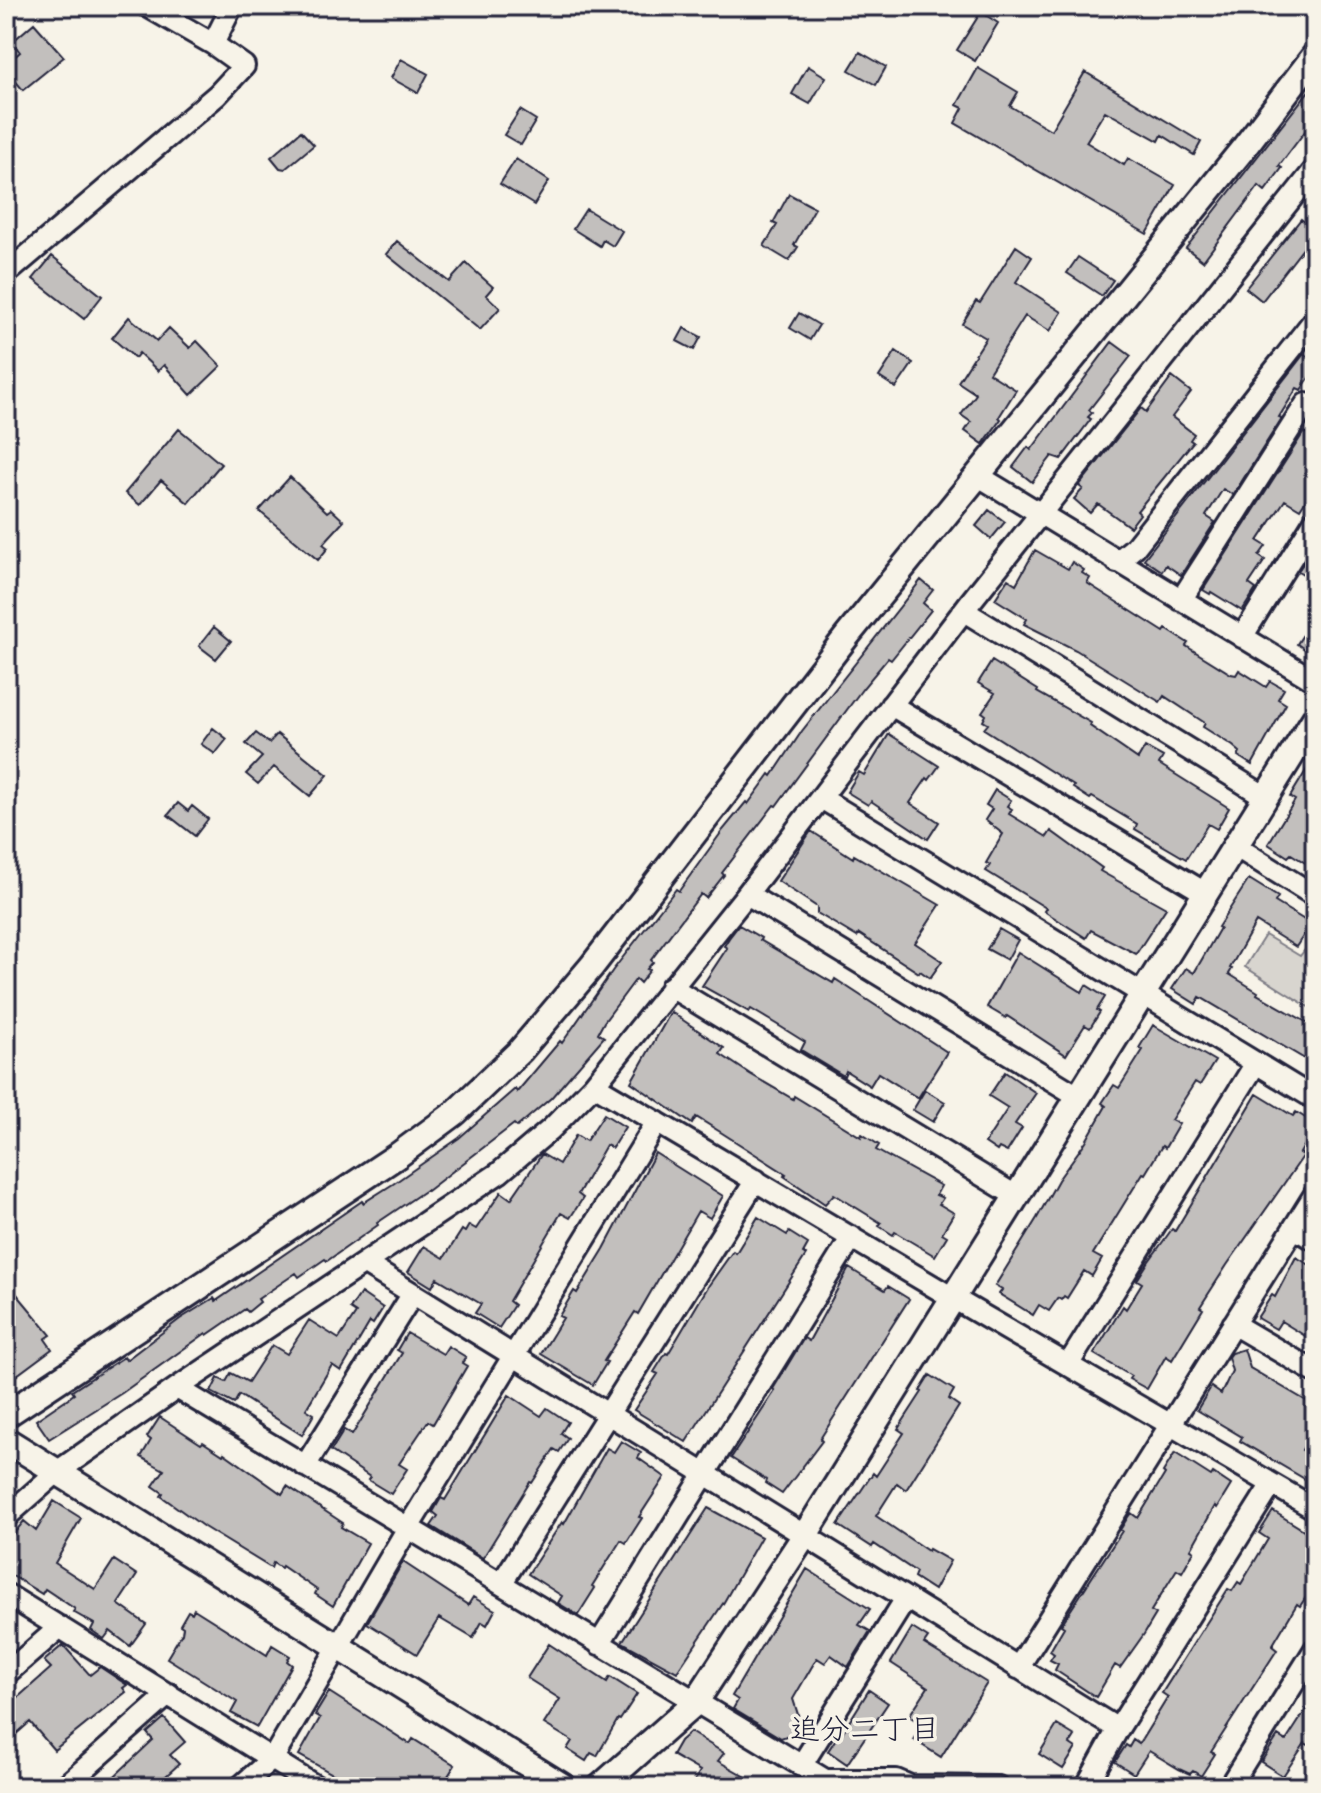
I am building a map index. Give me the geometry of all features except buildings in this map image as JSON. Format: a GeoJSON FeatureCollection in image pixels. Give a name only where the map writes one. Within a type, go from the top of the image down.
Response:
{"type":"FeatureCollection","features":[{"type":"Feature","properties":{"kind":"street"},"geometry":{"type":"LineString","coordinates":[[6,274],[207,104],[244,66],[213,44],[147,6]]}},
{"type":"Feature","properties":{"kind":"street"},"geometry":{"type":"LineString","coordinates":[[213,44],[232,6]]}},
{"type":"Feature","properties":{"kind":"street"},"geometry":{"type":"LineString","coordinates":[[6,1415],[397,1156],[455,1113],[520,1051],[592,966],[847,636],[1243,149],[1315,55]]}},
{"type":"Feature","properties":{"kind":"street"},"geometry":{"type":"LineString","coordinates":[[6,1517],[57,1472],[177,1388],[499,1173],[551,1129],[594,1085],[747,894],[964,611],[1315,169]]}},
{"type":"Feature","properties":{"kind":"street"},"geometry":{"type":"LineString","coordinates":[[1117,562],[1135,547],[1315,319]]}},
{"type":"Feature","properties":{"kind":"street"},"geometry":{"type":"LineString","coordinates":[[1181,600],[1306,404],[1315,409]]}},
{"type":"Feature","properties":{"kind":"street"},"geometry":{"type":"LineString","coordinates":[[977,475],[1315,681]]}},
{"type":"Feature","properties":{"kind":"street"},"geometry":{"type":"LineString","coordinates":[[1242,637],[1311,534]]}},
{"type":"Feature","properties":{"kind":"street"},"geometry":{"type":"LineString","coordinates":[[964,611],[1266,797]]}},
{"type":"Feature","properties":{"kind":"street"},"geometry":{"type":"LineString","coordinates":[[891,705],[1207,894]]}},
{"type":"Feature","properties":{"kind":"street"},"geometry":{"type":"LineString","coordinates":[[600,1787],[695,1703],[805,1535],[1315,718]]}},
{"type":"Feature","properties":{"kind":"street"},"geometry":{"type":"LineString","coordinates":[[821,798],[1315,1099]]}},
{"type":"Feature","properties":{"kind":"street"},"geometry":{"type":"LineString","coordinates":[[1235,846],[1315,896]]}},
{"type":"Feature","properties":{"kind":"street"},"geometry":{"type":"LineString","coordinates":[[747,894],[1078,1096]]}},
{"type":"Feature","properties":{"kind":"street"},"geometry":{"type":"LineString","coordinates":[[671,987],[1016,1196]]}},
{"type":"Feature","properties":{"kind":"street"},"geometry":{"type":"LineString","coordinates":[[1068,1365],[1256,1063]]}},
{"type":"Feature","properties":{"kind":"street"},"geometry":{"type":"LineString","coordinates":[[594,1085],[1315,1509]]}},
{"type":"Feature","properties":{"kind":"street"},"geometry":{"type":"LineString","coordinates":[[240,1787],[273,1758],[409,1526],[657,1122]]}},
{"type":"Feature","properties":{"kind":"street"},"geometry":{"type":"LineString","coordinates":[[501,1584],[756,1180]]}},
{"type":"Feature","properties":{"kind":"street"},"geometry":{"type":"LineString","coordinates":[[1018,1668],[1315,1194]]}},
{"type":"Feature","properties":{"kind":"street"},"geometry":{"type":"LineString","coordinates":[[1294,1228],[1315,1240]]}},
{"type":"Feature","properties":{"kind":"street"},"geometry":{"type":"LineString","coordinates":[[599,1644],[852,1237]]}},
{"type":"Feature","properties":{"kind":"street"},"geometry":{"type":"LineString","coordinates":[[365,1264],[1118,1729]]}},
{"type":"Feature","properties":{"kind":"street"},"geometry":{"type":"LineString","coordinates":[[305,1466],[412,1295]]}},
{"type":"Feature","properties":{"kind":"street"},"geometry":{"type":"LineString","coordinates":[[1233,1324],[1315,1372]]}},
{"type":"Feature","properties":{"kind":"street"},"geometry":{"type":"LineString","coordinates":[[177,1388],[831,1784],[896,1780],[910,1786],[998,1787]]}},
{"type":"Feature","properties":{"kind":"street"},"geometry":{"type":"LineString","coordinates":[[6,1440],[564,1787]]}},
{"type":"Feature","properties":{"kind":"street"},"geometry":{"type":"LineString","coordinates":[[1086,1787],[1118,1729],[1272,1484]]}},
{"type":"Feature","properties":{"kind":"street"},"geometry":{"type":"LineString","coordinates":[[6,1594],[317,1787]]}},
{"type":"Feature","properties":{"kind":"street"},"geometry":{"type":"LineString","coordinates":[[801,1766],[905,1600]]}},
{"type":"Feature","properties":{"kind":"street"},"geometry":{"type":"LineString","coordinates":[[6,1674],[60,1627]]}},
{"type":"Feature","properties":{"kind":"street"},"geometry":{"type":"LineString","coordinates":[[1229,1787],[1315,1649]]}},
{"type":"Feature","properties":{"kind":"street"},"geometry":{"type":"LineString","coordinates":[[64,1787],[169,1694]]}},
{"type":"Feature","properties":{"kind":"shaded area"},"geometry":{"type":"Polygon","coordinates":[[[1265,935],[1300,956],[1315,937],[1315,1011],[1245,967],[1265,935]]]}},
{"type":"Feature","properties":{"kind":"district","name":"追分二丁目"},"geometry":{"type":"Point","coordinates":[865,1729]}}]}
